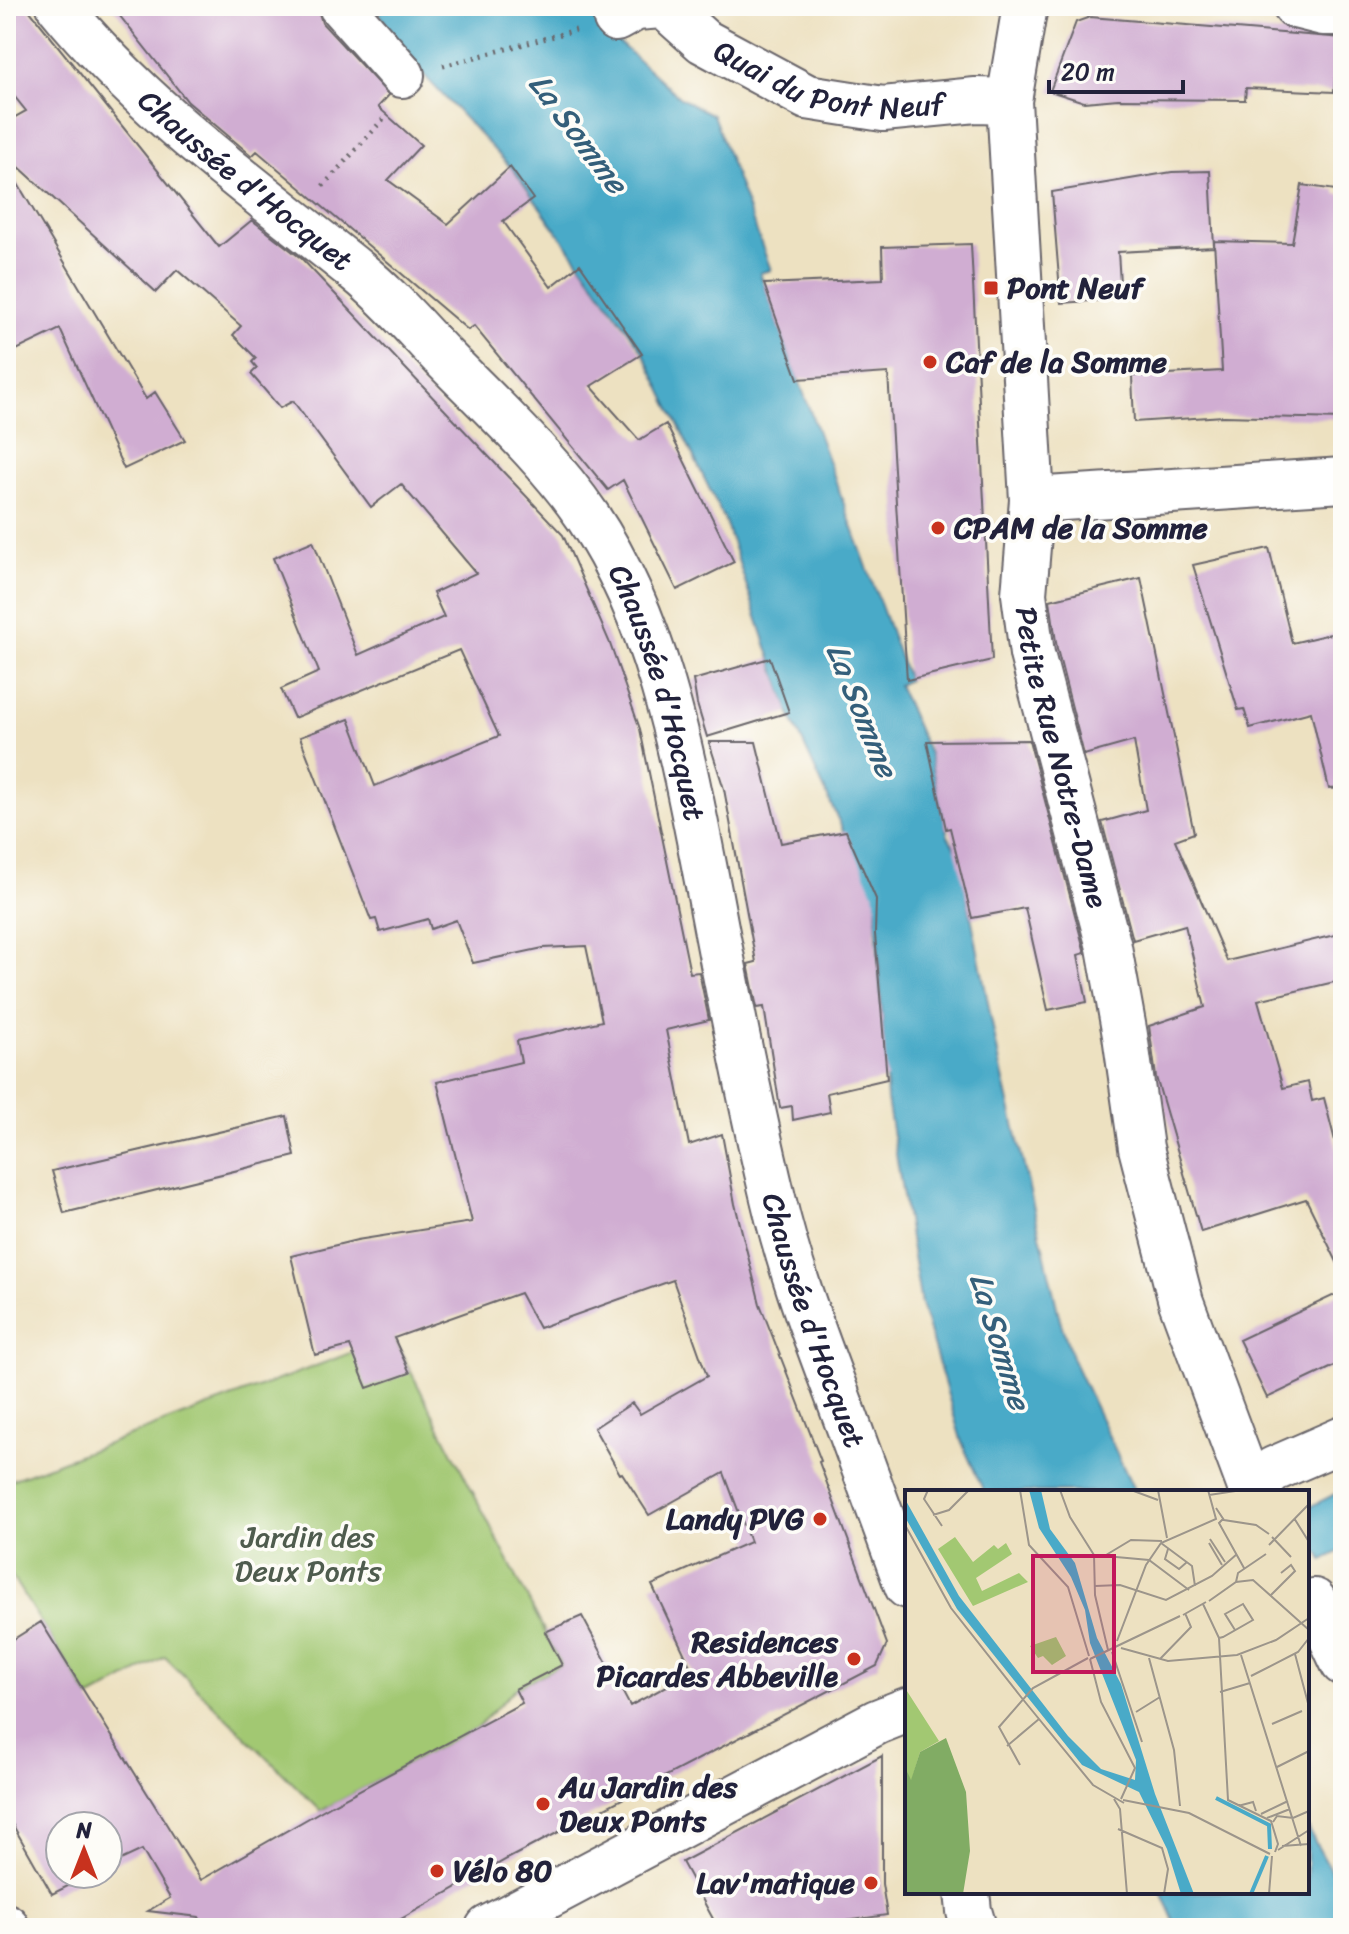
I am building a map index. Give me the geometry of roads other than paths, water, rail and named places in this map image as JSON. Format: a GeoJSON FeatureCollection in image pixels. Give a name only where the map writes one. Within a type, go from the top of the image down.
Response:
{"type":"FeatureCollection","features":[{"type":"Feature","properties":{"kind":"street","name":"Chaussée d'Hocquet"},"geometry":{"type":"LineString","coordinates":[[59,6],[94,49],[161,113],[362,275],[517,432],[589,519],[622,581],[648,641],[673,725],[774,1201],[803,1305],[905,1581]]}},
{"type":"Feature","properties":{"kind":"street"},"geometry":{"type":"LineString","coordinates":[[341,6],[421,70]]}},
{"type":"Feature","properties":{"kind":"street","name":"Petite Rue Notre-Dame"},"geometry":{"type":"LineString","coordinates":[[1025,6],[1009,101],[1032,500],[1024,594],[1032,654],[1109,947],[1141,1148],[1181,1302],[1250,1490]]}},
{"type":"Feature","properties":{"kind":"street","name":"Quai du Pont Neuf"},"geometry":{"type":"LineString","coordinates":[[644,10],[807,97],[883,109],[976,100],[1009,101]]}},
{"type":"Feature","properties":{"kind":"street"},"geometry":{"type":"LineString","coordinates":[[1032,500],[1343,480]]}},
{"type":"Feature","properties":{"kind":"street"},"geometry":{"type":"LineString","coordinates":[[1251,1490],[1274,1469],[1343,1439]]}},
{"type":"Feature","properties":{"kind":"street"},"geometry":{"type":"LineString","coordinates":[[1321,1596],[1343,1663]]}},
{"type":"Feature","properties":{"kind":"street"},"geometry":{"type":"LineString","coordinates":[[488,1928],[877,1722],[905,1711]]}},
{"type":"Feature","properties":{"kind":"street"},"geometry":{"type":"LineString","coordinates":[[967,1894],[974,1928]]}},
{"type":"Feature","properties":{"kind":"water","name":"La Somme"},"geometry":{"type":"Polygon","coordinates":[[[375,6],[587,6],[615,39],[680,98],[713,115],[771,270],[760,273],[908,680],[898,685],[930,756],[948,836],[959,854],[1000,1064],[1060,1320],[1073,1360],[1134,1490],[983,1490],[962,1443],[921,1304],[887,1100],[875,900],[788,710],[725,521],[642,350],[514,171],[405,55],[375,6]]]}},
{"type":"Feature","properties":{"kind":"water"},"geometry":{"type":"Polygon","coordinates":[[[1343,1490],[1343,1550],[1323,1560],[1319,1553],[1309,1551],[1309,1507],[1343,1490]]]}},
{"type":"Feature","properties":{"kind":"water"},"geometry":{"type":"Polygon","coordinates":[[[1309,1831],[1343,1893],[1343,1928],[1177,1928],[1162,1894],[1309,1894],[1309,1831]]]}},
{"type":"Feature","properties":{"kind":"place","name":"Pont Neuf"},"geometry":{"type":"Point","coordinates":[991,288]}},
{"type":"Feature","properties":{"kind":"place","name":"Caf de la Somme"},"geometry":{"type":"Point","coordinates":[930,362]}},
{"type":"Feature","properties":{"kind":"place","name":"CPAM de la Somme"},"geometry":{"type":"Point","coordinates":[938,528]}},
{"type":"Feature","properties":{"kind":"place","name":"Landy PVG"},"geometry":{"type":"Point","coordinates":[820,1519]}},
{"type":"Feature","properties":{"kind":"place","name":"Residences Picardes Abbeville"},"geometry":{"type":"Point","coordinates":[854,1659]}},
{"type":"Feature","properties":{"kind":"place","name":"Au Jardin des Deux Ponts"},"geometry":{"type":"Point","coordinates":[543,1804]}},
{"type":"Feature","properties":{"kind":"place","name":"Vélo 80"},"geometry":{"type":"Point","coordinates":[437,1871]}},
{"type":"Feature","properties":{"kind":"place","name":"Lav'matique"},"geometry":{"type":"Point","coordinates":[871,1883]}},
{"type":"Feature","properties":{"kind":"park label","name":"Jardin des Deux Ponts"},"geometry":{"type":"Point","coordinates":[308,1554]}}]}
